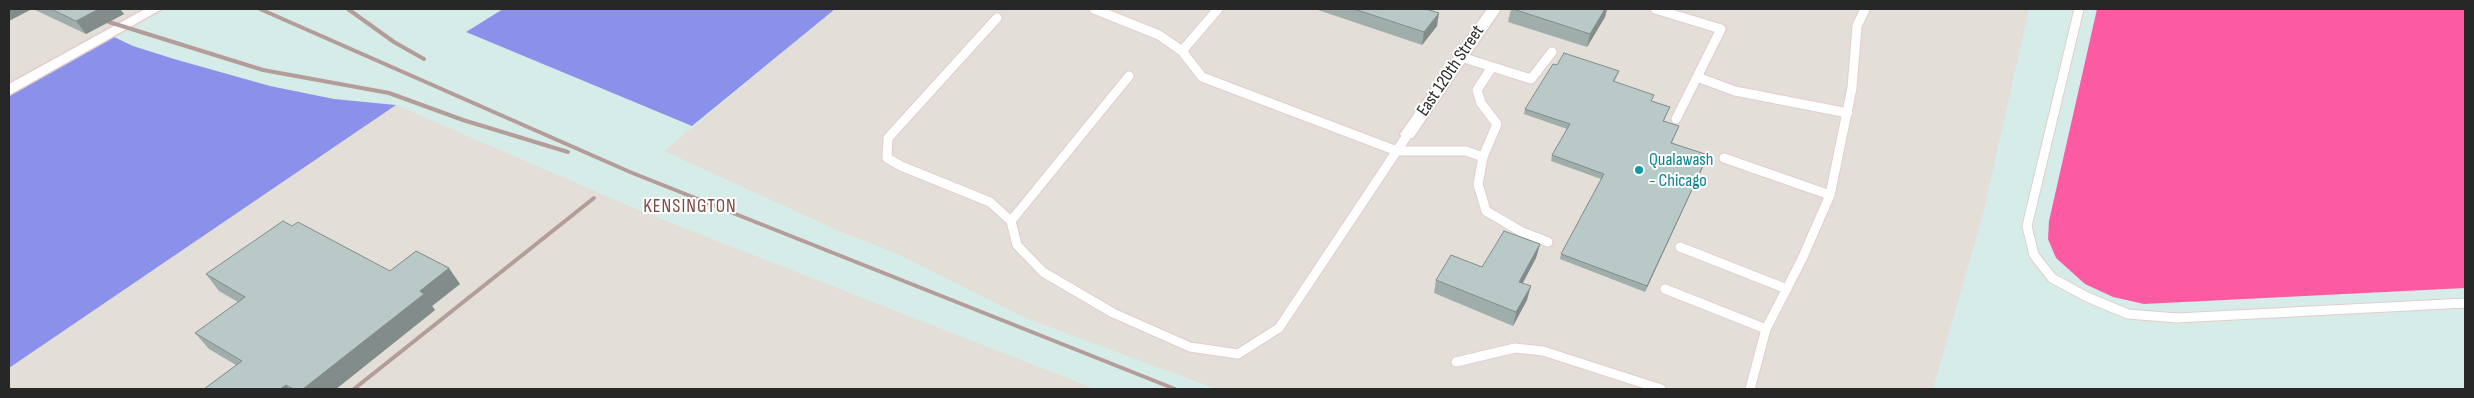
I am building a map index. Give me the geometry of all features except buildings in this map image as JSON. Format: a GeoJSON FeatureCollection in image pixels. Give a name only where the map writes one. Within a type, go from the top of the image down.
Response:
{"type":"FeatureCollection","features":[{"type":"Feature","properties":{"kind":"street"},"geometry":{"type":"LineString","coordinates":[[9,90],[155,9]]}},
{"type":"Feature","properties":{"kind":"street","name":"East 120th Street"},"geometry":{"type":"LineString","coordinates":[[1408,134],[1494,9]]}},
{"type":"Feature","properties":{"kind":"lane"},"geometry":{"type":"LineString","coordinates":[[1094,9],[1159,35],[1182,52],[1202,78],[1397,151],[1466,151],[1484,157]]}},
{"type":"Feature","properties":{"kind":"lane"},"geometry":{"type":"LineString","coordinates":[[1182,52],[1218,9]]}},
{"type":"Feature","properties":{"kind":"lane"},"geometry":{"type":"LineString","coordinates":[[1655,9],[1721,29],[1676,118]]}},
{"type":"Feature","properties":{"kind":"lane"},"geometry":{"type":"LineString","coordinates":[[1750,389],[1766,329],[1787,289],[1830,195],[1852,88],[1857,26],[1865,9]]}},
{"type":"Feature","properties":{"kind":"lane"},"geometry":{"type":"LineString","coordinates":[[2079,9],[2027,226],[2034,255],[2052,278],[2087,297],[2128,314],[2177,318],[2465,303]]}},
{"type":"Feature","properties":{"kind":"lane"},"geometry":{"type":"LineString","coordinates":[[997,18],[888,138],[887,158],[901,166],[990,202],[1010,221],[1017,245],[1043,272],[1113,313],[1190,347],[1238,354],[1279,328],[1408,134]]}},
{"type":"Feature","properties":{"kind":"lane"},"geometry":{"type":"LineString","coordinates":[[1461,57],[1531,79],[1552,52]]}},
{"type":"Feature","properties":{"kind":"lane"},"geometry":{"type":"LineString","coordinates":[[1492,67],[1477,90],[1481,103],[1497,124],[1484,157],[1478,184],[1486,212],[1522,232],[1548,242]]}},
{"type":"Feature","properties":{"kind":"lane"},"geometry":{"type":"LineString","coordinates":[[1010,221],[1129,76]]}},
{"type":"Feature","properties":{"kind":"lane"},"geometry":{"type":"LineString","coordinates":[[1697,77],[1735,90],[1848,113]]}},
{"type":"Feature","properties":{"kind":"lane"},"geometry":{"type":"LineString","coordinates":[[1724,158],[1830,195]]}},
{"type":"Feature","properties":{"kind":"lane"},"geometry":{"type":"LineString","coordinates":[[1680,248],[1787,289]]}},
{"type":"Feature","properties":{"kind":"lane"},"geometry":{"type":"LineString","coordinates":[[1665,289],[1766,329]]}},
{"type":"Feature","properties":{"kind":"lane"},"geometry":{"type":"LineString","coordinates":[[1456,362],[1514,348],[1543,351],[1591,368],[1662,389]]}},
{"type":"Feature","properties":{"kind":"shaded area"},"geometry":{"type":"Polygon","coordinates":[[[9,9],[165,9],[9,95],[9,9]]]}},
{"type":"Feature","properties":{"kind":"shaded area"},"geometry":{"type":"Polygon","coordinates":[[[503,9],[835,9],[692,126],[466,32],[503,9]]]}},
{"type":"Feature","properties":{"kind":"shaded area"},"geometry":{"type":"Polygon","coordinates":[[[835,9],[2029,9],[1982,218],[1933,389],[1216,389],[1026,318],[898,254],[839,231],[664,151],[835,9]]]}},
{"type":"Feature","properties":{"kind":"shaded area"},"geometry":{"type":"Polygon","coordinates":[[[2097,9],[2465,9],[2465,288],[2144,304],[2113,297],[2085,284],[2056,258],[2048,239],[2049,221],[2097,9]]]}},
{"type":"Feature","properties":{"kind":"shaded area"},"geometry":{"type":"Polygon","coordinates":[[[114,37],[133,46],[174,59],[270,86],[334,99],[396,105],[9,368],[9,95],[114,37]]]}},
{"type":"Feature","properties":{"kind":"shaded area"},"geometry":{"type":"Polygon","coordinates":[[[396,105],[641,211],[1095,389],[9,389],[9,368],[396,105]]]}},
{"type":"Feature","properties":{"kind":"railway"},"geometry":{"type":"LineString","coordinates":[[260,9],[630,172],[1175,389]]}},
{"type":"Feature","properties":{"kind":"railway"},"geometry":{"type":"LineString","coordinates":[[348,9],[394,42],[424,59]]}},
{"type":"Feature","properties":{"kind":"railway"},"geometry":{"type":"LineString","coordinates":[[109,22],[263,70],[389,93],[463,120],[568,152]]}},
{"type":"Feature","properties":{"kind":"railway"},"geometry":{"type":"LineString","coordinates":[[354,389],[594,198]]}},
{"type":"Feature","properties":{"kind":"place","name":"Qualawash - Chicago"},"geometry":{"type":"Point","coordinates":[1639,170]}},
{"type":"Feature","properties":{"kind":"district","name":"KENSINGTON"},"geometry":{"type":"Point","coordinates":[690,207]}}]}
